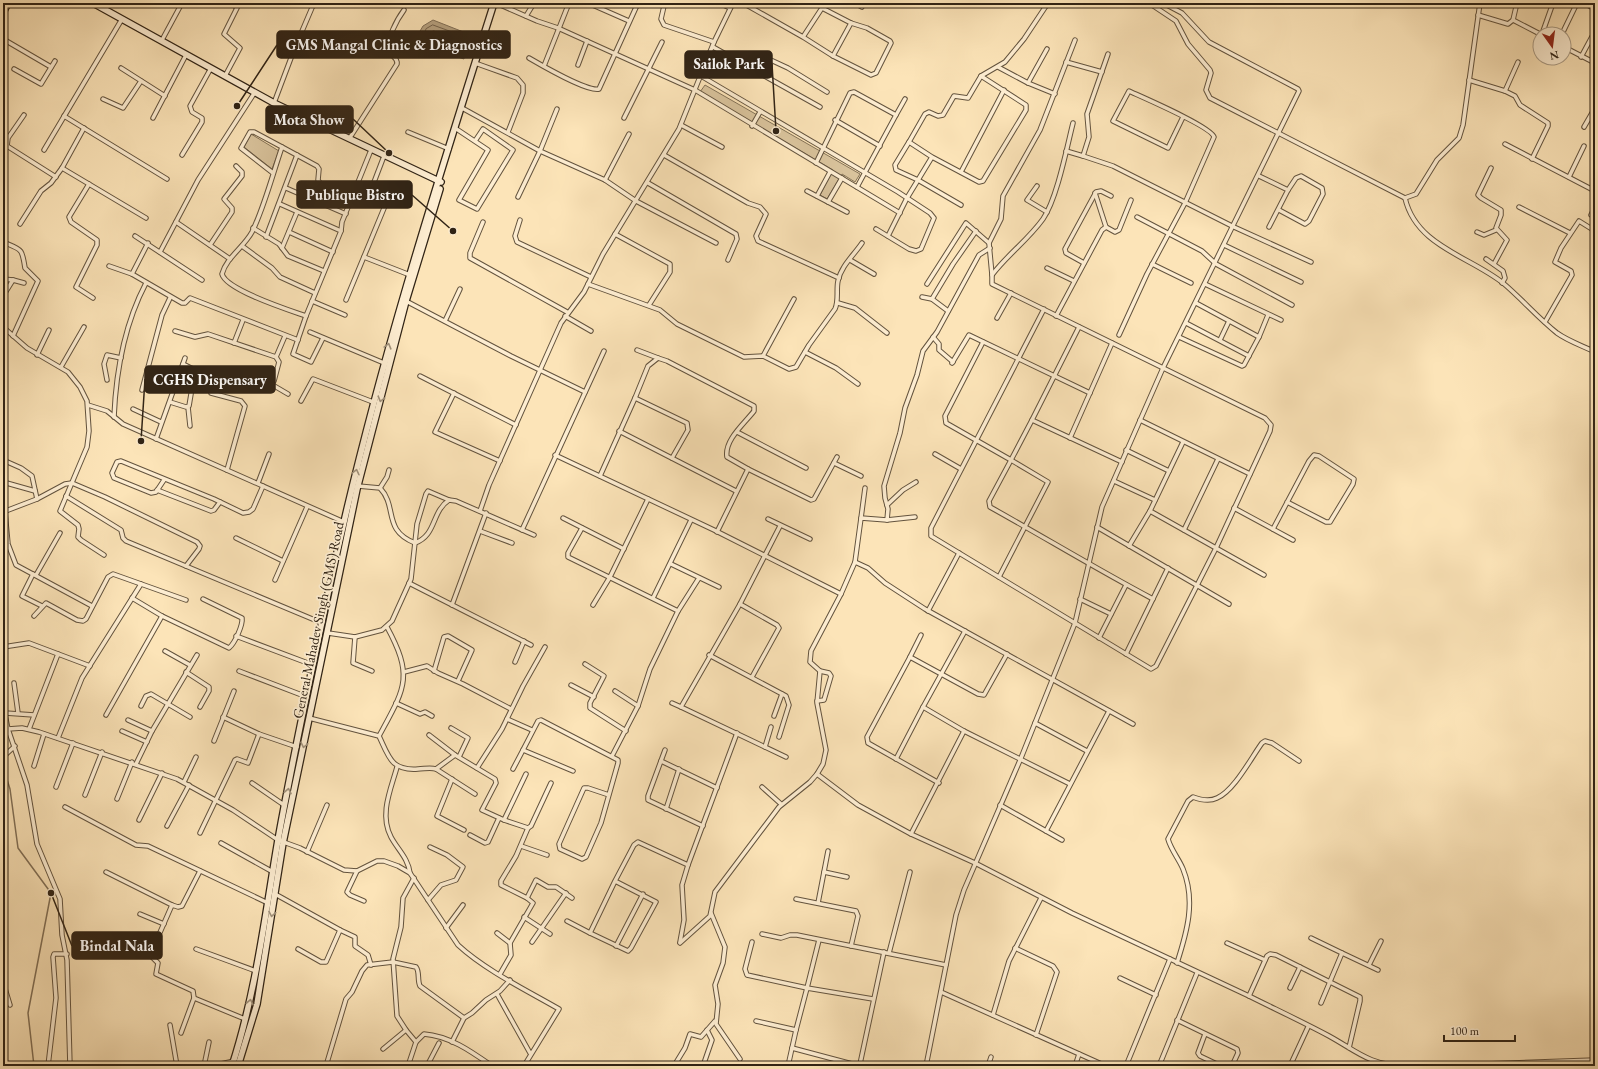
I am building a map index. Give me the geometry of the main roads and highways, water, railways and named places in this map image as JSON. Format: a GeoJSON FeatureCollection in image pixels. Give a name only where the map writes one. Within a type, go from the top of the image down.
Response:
{"type":"FeatureCollection","features":[{"type":"Feature","properties":{"kind":"main road"},"geometry":{"type":"LineString","coordinates":[[3,13],[8,3]]}},
{"type":"Feature","properties":{"kind":"water"},"geometry":{"type":"Polygon","coordinates":[[[433,20],[466,33],[469,41],[464,51],[464,59],[413,43],[423,26],[433,20]]]}},
{"type":"Feature","properties":{"kind":"waterway"},"geometry":{"type":"LineString","coordinates":[[3,767],[10,789],[18,848],[51,893],[28,1013],[34,1066]]}},
{"type":"Feature","properties":{"kind":"place","name":"GMS Mangal Clinic & Diagnostics"},"geometry":{"type":"Point","coordinates":[237,106]}},
{"type":"Feature","properties":{"kind":"place","name":"Sailok Park"},"geometry":{"type":"Point","coordinates":[776,131]}},
{"type":"Feature","properties":{"kind":"place","name":"Mota Show"},"geometry":{"type":"Point","coordinates":[389,153]}},
{"type":"Feature","properties":{"kind":"place","name":"Publique Bistro"},"geometry":{"type":"Point","coordinates":[453,231]}},
{"type":"Feature","properties":{"kind":"place","name":"CGHS Dispensary"},"geometry":{"type":"Point","coordinates":[141,441]}},
{"type":"Feature","properties":{"kind":"place","name":"Bindal Nala"},"geometry":{"type":"Point","coordinates":[51,893]}}]}
